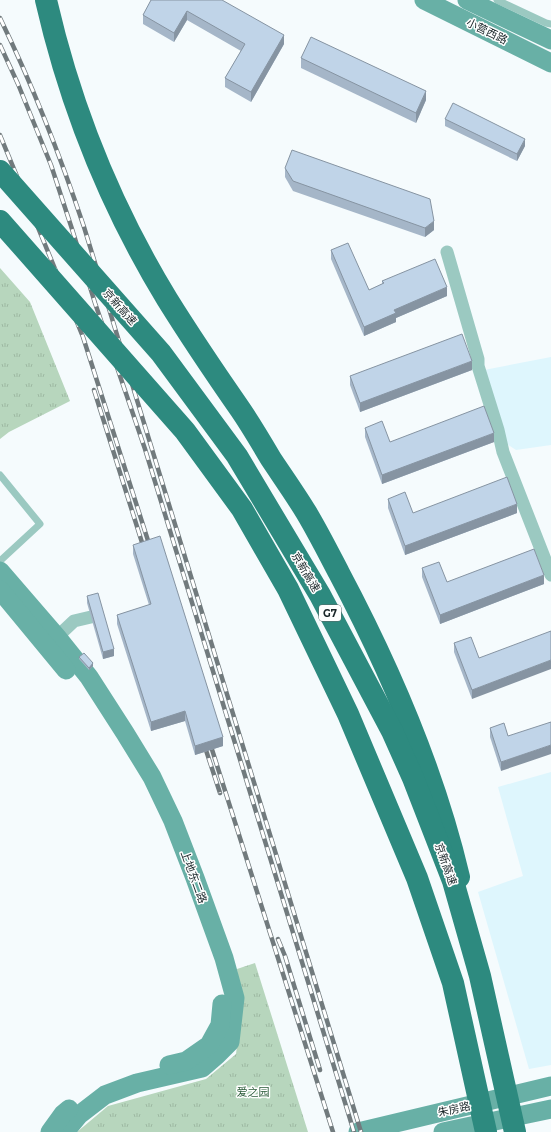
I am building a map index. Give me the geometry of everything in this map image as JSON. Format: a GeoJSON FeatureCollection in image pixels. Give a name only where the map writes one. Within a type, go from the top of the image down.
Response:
{"type":"FeatureCollection","features":[{"type":"Feature","properties":{"kind":"highway"},"geometry":{"type":"LineString","coordinates":[[46,0],[57,45],[77,108],[108,187],[128,230],[166,297],[306,512],[358,608],[384,664],[413,731],[452,847],[480,976]]}},
{"type":"Feature","properties":{"kind":"highway","name":"京新高速"},"geometry":{"type":"LineString","coordinates":[[0,172],[161,353],[237,456],[320,595],[392,731],[413,778],[453,882],[480,976],[515,1132]]}},
{"type":"Feature","properties":{"kind":"highway","name":"G7"},"geometry":{"type":"LineString","coordinates":[[0,221],[185,432],[242,509],[288,589],[348,714],[417,878],[453,983],[486,1132]]}},
{"type":"Feature","properties":{"kind":"street","name":"小营西路"},"geometry":{"type":"LineString","coordinates":[[424,0],[551,63]]}},
{"type":"Feature","properties":{"kind":"street","name":"小营西路"},"geometry":{"type":"LineString","coordinates":[[467,0],[551,40]]}},
{"type":"Feature","properties":{"kind":"street"},"geometry":{"type":"LineString","coordinates":[[447,252],[503,452],[551,575]]}},
{"type":"Feature","properties":{"kind":"street","name":"上地东二路"},"geometry":{"type":"LineString","coordinates":[[0,571],[57,637],[89,678],[152,777],[166,806],[195,878],[224,958],[235,998],[230,1042],[202,1068],[137,1083],[105,1095],[79,1115],[65,1132]]}},
{"type":"Feature","properties":{"kind":"street","name":"上地东二路"},"geometry":{"type":"LineString","coordinates":[[0,590],[58,658],[106,722],[123,751],[163,828],[189,896],[223,995],[220,1025],[209,1045],[186,1061],[122,1076],[93,1088],[63,1114],[50,1132]]}},
{"type":"Feature","properties":{"kind":"street"},"geometry":{"type":"LineString","coordinates":[[57,637],[74,621],[91,617]]}},
{"type":"Feature","properties":{"kind":"street","name":"朱房路"},"geometry":{"type":"LineString","coordinates":[[358,1132],[551,1086]]}},
{"type":"Feature","properties":{"kind":"street","name":"朱房路"},"geometry":{"type":"LineString","coordinates":[[443,1132],[551,1109]]}},
{"type":"Feature","properties":{"kind":"lane"},"geometry":{"type":"LineString","coordinates":[[497,0],[551,24]]}},
{"type":"Feature","properties":{"kind":"lane"},"geometry":{"type":"LineString","coordinates":[[0,475],[40,524],[0,561]]}},
{"type":"Feature","properties":{"kind":"shaded area"},"geometry":{"type":"Polygon","coordinates":[[[551,357],[551,445],[516,450],[504,442],[484,370],[551,357]]]}},
{"type":"Feature","properties":{"kind":"shaded area"},"geometry":{"type":"Polygon","coordinates":[[[551,772],[551,1065],[529,1069],[478,892],[523,876],[498,787],[551,772]]]}},
{"type":"Feature","properties":{"kind":"green space"},"geometry":{"type":"Polygon","coordinates":[[[0,268],[30,302],[70,401],[9,432],[0,439],[0,268]]]}},
{"type":"Feature","properties":{"kind":"green space","name":"爱之园"},"geometry":{"type":"Polygon","coordinates":[[[255,963],[308,1132],[77,1132],[108,1106],[206,1079],[236,1054],[241,1014],[237,969],[255,963]]]}},
{"type":"Feature","properties":{"kind":"building"},"geometry":{"type":"Polygon","coordinates":[[[151,0],[222,0],[284,35],[251,92],[225,78],[245,44],[187,11],[174,33],[143,15],[151,0]]]}},
{"type":"Feature","properties":{"kind":"building"},"geometry":{"type":"Polygon","coordinates":[[[311,37],[426,91],[416,113],[301,58],[311,37]]]}},
{"type":"Feature","properties":{"kind":"building"},"geometry":{"type":"Polygon","coordinates":[[[453,103],[525,139],[517,154],[445,119],[453,103]]]}},
{"type":"Feature","properties":{"kind":"building"},"geometry":{"type":"Polygon","coordinates":[[[292,150],[430,199],[434,221],[425,228],[293,181],[285,168],[292,150]]]}},
{"type":"Feature","properties":{"kind":"building"},"geometry":{"type":"Polygon","coordinates":[[[348,243],[369,290],[384,283],[382,281],[435,259],[447,287],[394,310],[396,313],[364,327],[331,250],[348,243]]]}},
{"type":"Feature","properties":{"kind":"building"},"geometry":{"type":"Polygon","coordinates":[[[462,334],[472,361],[360,403],[350,376],[462,334]]]}},
{"type":"Feature","properties":{"kind":"building"},"geometry":{"type":"Polygon","coordinates":[[[484,406],[494,433],[382,475],[365,428],[382,421],[390,442],[484,406]]]}},
{"type":"Feature","properties":{"kind":"building"},"geometry":{"type":"Polygon","coordinates":[[[507,477],[517,504],[405,546],[388,499],[405,492],[413,513],[507,477]]]}},
{"type":"Feature","properties":{"kind":"building"},"geometry":{"type":"Polygon","coordinates":[[[160,536],[223,737],[195,746],[185,711],[151,722],[117,615],[151,604],[133,545],[160,536]]]}},
{"type":"Feature","properties":{"kind":"building"},"geometry":{"type":"Polygon","coordinates":[[[534,549],[544,575],[440,615],[422,568],[439,562],[447,582],[534,549]]]}},
{"type":"Feature","properties":{"kind":"building"},"geometry":{"type":"Polygon","coordinates":[[[98,593],[114,649],[103,652],[87,596],[98,593]]]}},
{"type":"Feature","properties":{"kind":"building"},"geometry":{"type":"Polygon","coordinates":[[[551,631],[551,660],[472,690],[454,643],[471,637],[479,658],[551,631]]]}},
{"type":"Feature","properties":{"kind":"building"},"geometry":{"type":"Polygon","coordinates":[[[84,653],[93,663],[89,668],[79,657],[84,653]]]}},
{"type":"Feature","properties":{"kind":"building"},"geometry":{"type":"Polygon","coordinates":[[[551,722],[551,745],[501,762],[490,728],[504,723],[508,736],[551,722]]]}},
{"type":"Feature","properties":{"kind":"railway"},"geometry":{"type":"LineString","coordinates":[[0,18],[24,69],[45,121],[84,227],[361,1132]]}},
{"type":"Feature","properties":{"kind":"railway"},"geometry":{"type":"LineString","coordinates":[[0,45],[18,84],[51,165],[95,303],[145,449],[354,1132]]}},
{"type":"Feature","properties":{"kind":"railway"},"geometry":{"type":"LineString","coordinates":[[0,135],[83,337],[151,550]]}},
{"type":"Feature","properties":{"kind":"railway"},"geometry":{"type":"LineString","coordinates":[[94,390],[145,552]]}},
{"type":"Feature","properties":{"kind":"railway"},"geometry":{"type":"LineString","coordinates":[[209,740],[333,1132]]}},
{"type":"Feature","properties":{"kind":"railway"},"geometry":{"type":"LineString","coordinates":[[203,741],[220,793]]}},
{"type":"Feature","properties":{"kind":"railway"},"geometry":{"type":"LineString","coordinates":[[278,939],[285,956],[320,1070]]}}]}
